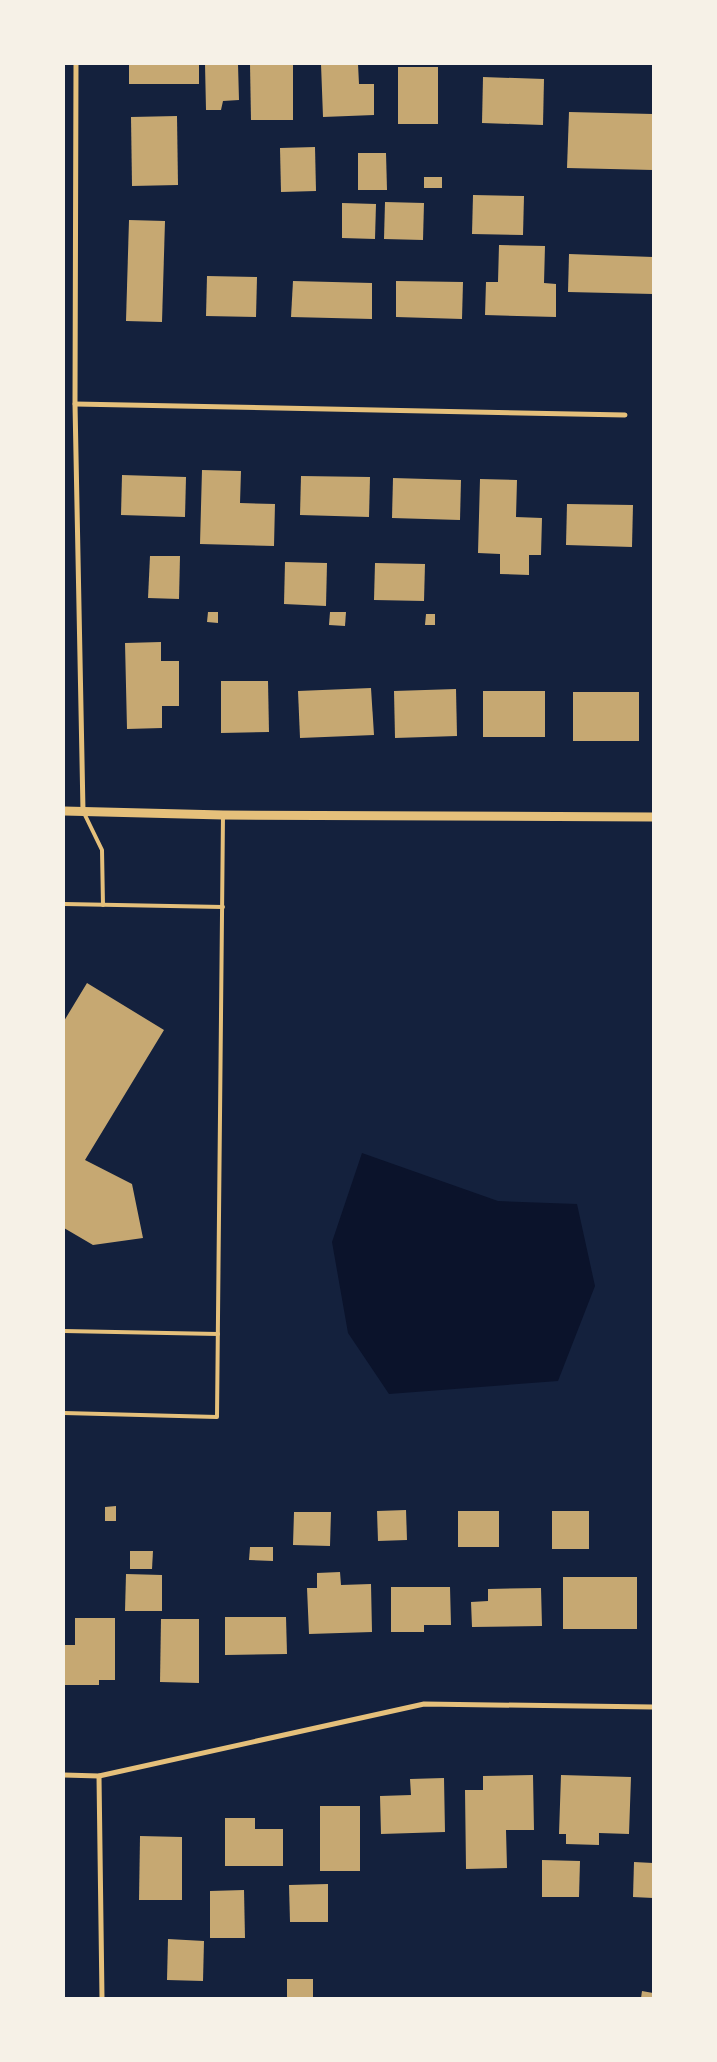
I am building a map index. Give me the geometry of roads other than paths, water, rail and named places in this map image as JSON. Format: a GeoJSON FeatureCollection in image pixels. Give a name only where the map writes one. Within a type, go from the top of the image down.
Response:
{"type":"FeatureCollection","features":[{"type":"Feature","properties":{"kind":"street"},"geometry":{"type":"LineString","coordinates":[[76,64],[75,404],[83,811]]}},
{"type":"Feature","properties":{"kind":"street"},"geometry":{"type":"LineString","coordinates":[[75,404],[625,416]]}},
{"type":"Feature","properties":{"kind":"street"},"geometry":{"type":"LineString","coordinates":[[64,811],[223,815],[653,817]]}},
{"type":"Feature","properties":{"kind":"street"},"geometry":{"type":"LineString","coordinates":[[64,1775],[99,1776],[424,1704],[653,1707]]}},
{"type":"Feature","properties":{"kind":"street"},"geometry":{"type":"LineString","coordinates":[[99,1776],[102,1998]]}},
{"type":"Feature","properties":{"kind":"lane"},"geometry":{"type":"LineString","coordinates":[[83,811],[102,850],[104,904]]}},
{"type":"Feature","properties":{"kind":"lane"},"geometry":{"type":"LineString","coordinates":[[64,1413],[217,1417],[223,815]]}},
{"type":"Feature","properties":{"kind":"lane"},"geometry":{"type":"LineString","coordinates":[[64,904],[223,906]]}},
{"type":"Feature","properties":{"kind":"lane"},"geometry":{"type":"LineString","coordinates":[[64,1330],[218,1334]]}},
{"type":"Feature","properties":{"kind":"water"},"geometry":{"type":"Polygon","coordinates":[[[362,1153],[498,1201],[577,1204],[595,1286],[558,1381],[389,1394],[348,1333],[332,1242],[362,1153]]]}}]}
